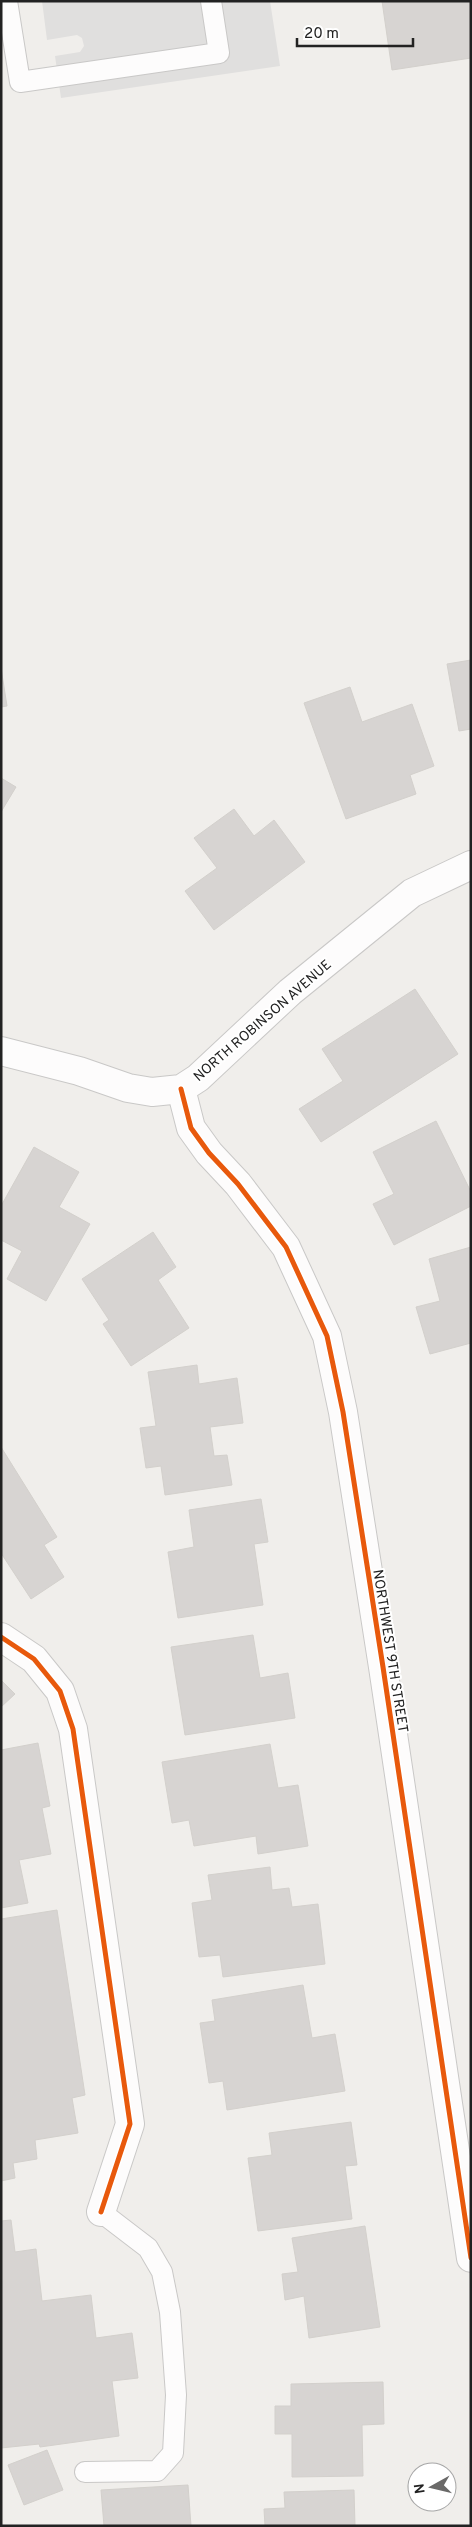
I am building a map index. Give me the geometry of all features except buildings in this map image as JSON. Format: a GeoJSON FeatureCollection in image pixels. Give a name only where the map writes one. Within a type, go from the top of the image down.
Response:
{"type":"FeatureCollection","features":[{"type":"Feature","properties":{"kind":"street","name":"NORTH ROBINSON AVENUE"},"geometry":{"type":"LineString","coordinates":[[1,1051],[79,1071],[128,1088],[152,1092],[180,1089],[198,1078],[290,992],[412,894],[471,865]]}},
{"type":"Feature","properties":{"kind":"street","name":"NORTHWEST 9TH STREET"},"geometry":{"type":"LineString","coordinates":[[180,1089],[191,1128],[209,1153],[238,1184],[286,1247],[327,1336],[342,1412],[381,1657],[471,2258]]}},
{"type":"Feature","properties":{"kind":"street"},"geometry":{"type":"LineString","coordinates":[[1,1637],[34,1659],[60,1691],[73,1729],[130,2124],[100,2212]]}},
{"type":"Feature","properties":{"kind":"lane"},"geometry":{"type":"LineString","coordinates":[[7,1],[20,82],[219,53],[212,1]]}},
{"type":"Feature","properties":{"kind":"lane"},"geometry":{"type":"LineString","coordinates":[[84,2472],[157,2470],[173,2453],[176,2395],[170,2312],[162,2272],[148,2248],[100,2212]]}},
{"type":"Feature","properties":{"kind":"shaded area"},"geometry":{"type":"Polygon","coordinates":[[[42,1],[270,1],[280,66],[61,98],[55,56],[80,52],[84,46],[82,38],[77,35],[47,40],[42,1]]]}},
{"type":"Feature","properties":{"kind":"cycle path"},"geometry":{"type":"LineString","coordinates":[[181,1089],[191,1128],[209,1153],[238,1184],[286,1247],[327,1336],[343,1412],[383,1667],[471,2258]]}},
{"type":"Feature","properties":{"kind":"cycle path"},"geometry":{"type":"LineString","coordinates":[[1,1637],[34,1659],[60,1691],[73,1729],[130,2124],[101,2212]]}}]}
